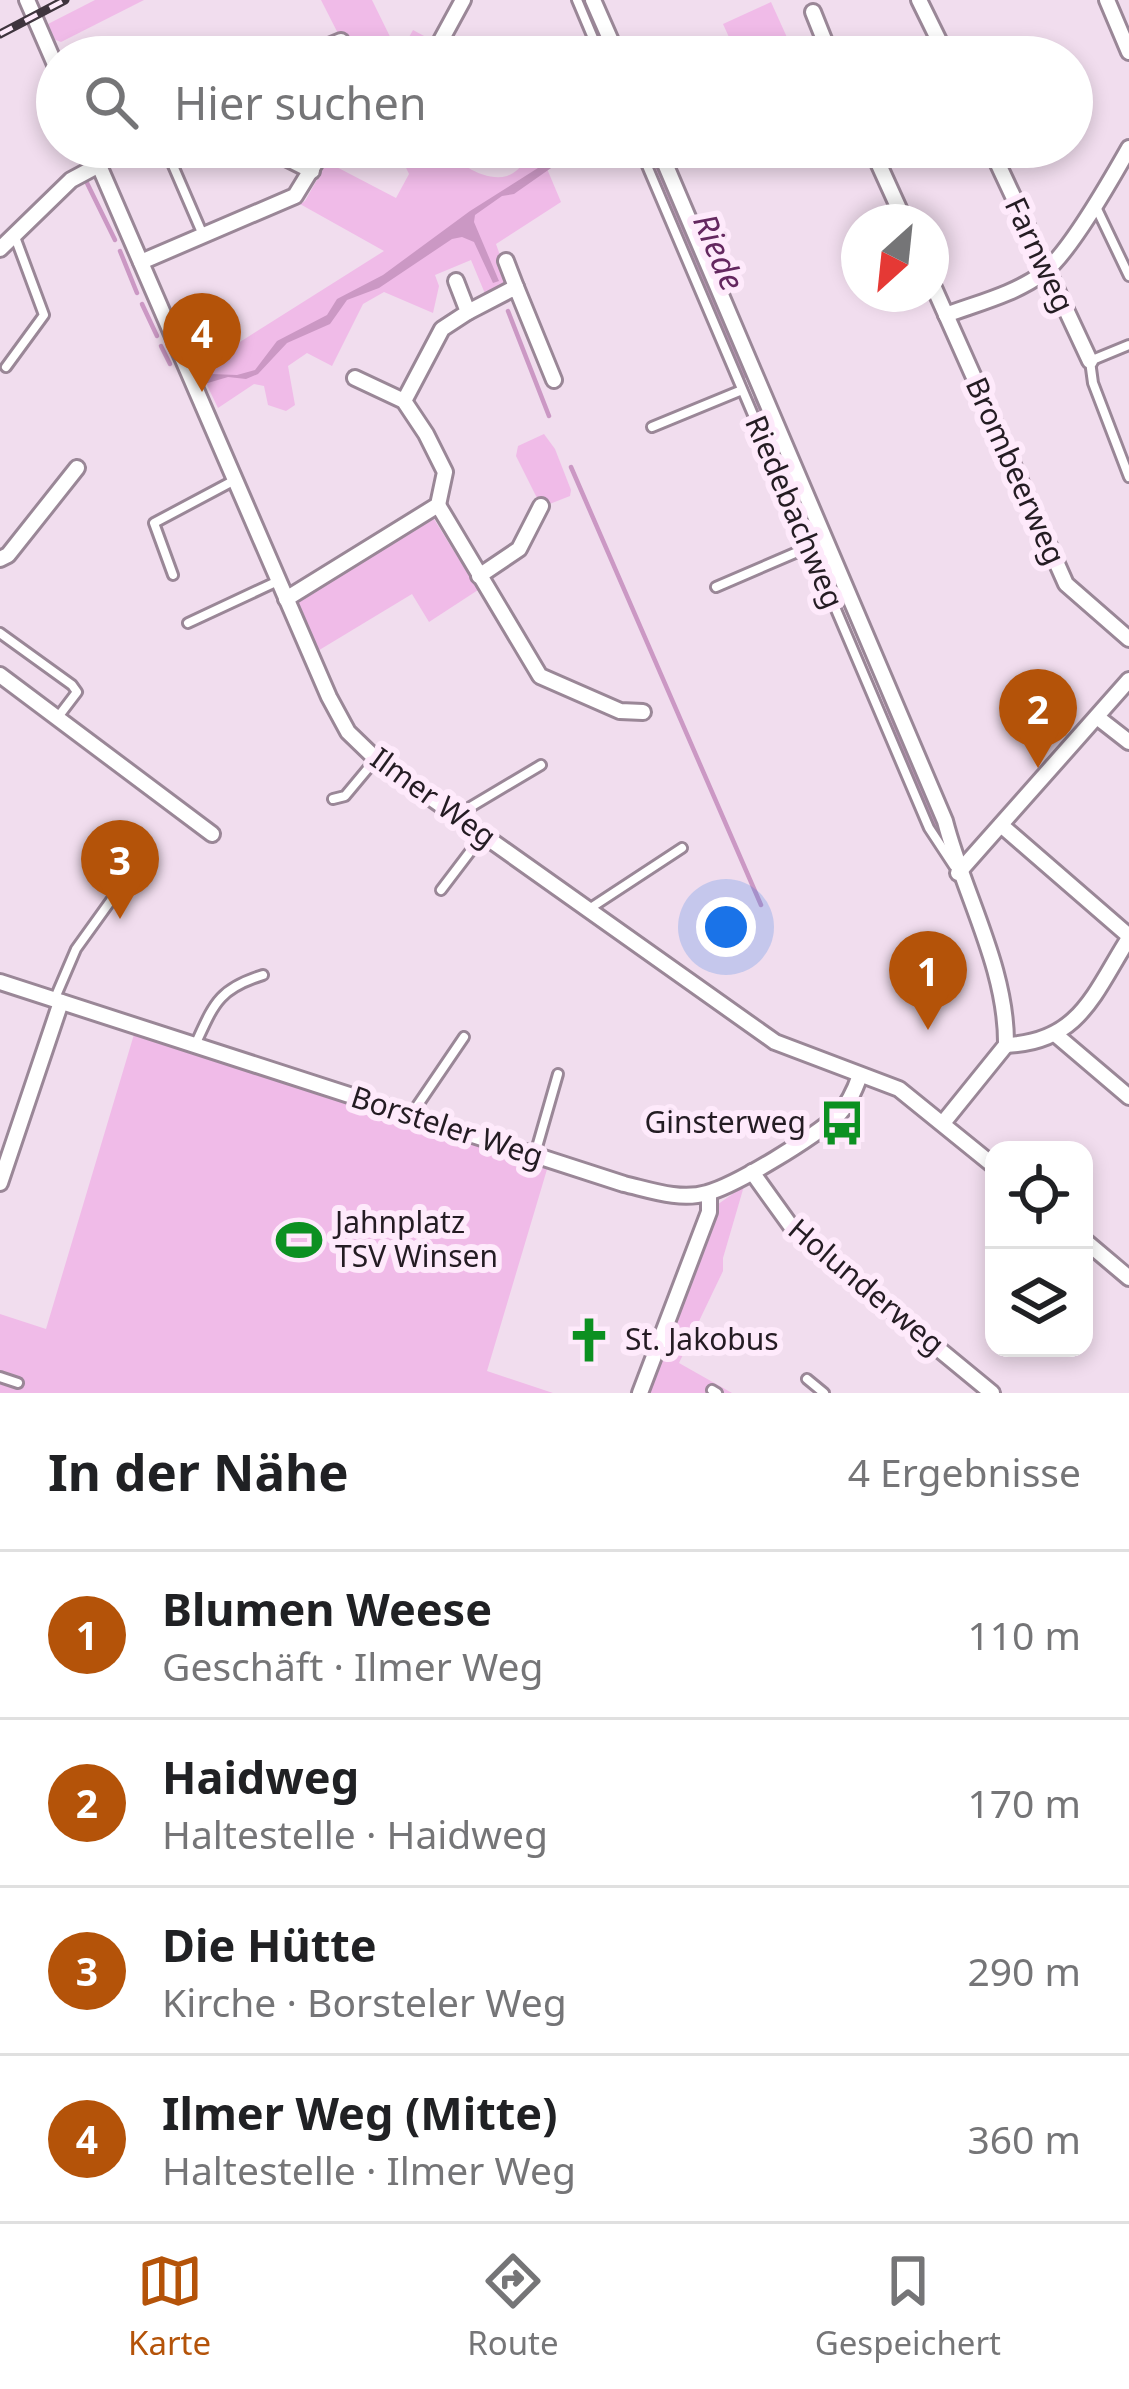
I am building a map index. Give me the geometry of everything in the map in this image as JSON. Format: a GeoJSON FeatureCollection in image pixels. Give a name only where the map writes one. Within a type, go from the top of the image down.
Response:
{"type":"FeatureCollection","features":[{"type":"Feature","properties":{"kind":"street"},"geometry":{"type":"LineString","coordinates":[[27,0],[43,36]]}},
{"type":"Feature","properties":{"kind":"street"},"geometry":{"type":"LineString","coordinates":[[443,36],[463,0]]}},
{"type":"Feature","properties":{"kind":"street"},"geometry":{"type":"LineString","coordinates":[[593,0],[609,36]]}},
{"type":"Feature","properties":{"kind":"street"},"geometry":{"type":"LineString","coordinates":[[919,0],[937,36]]}},
{"type":"Feature","properties":{"kind":"street"},"geometry":{"type":"LineString","coordinates":[[1107,0],[1129,52]]}},
{"type":"Feature","properties":{"kind":"street"},"geometry":{"type":"LineString","coordinates":[[812,12],[822,36]]}},
{"type":"Feature","properties":{"kind":"street"},"geometry":{"type":"LineString","coordinates":[[946,315],[1046,272],[1129,148]]}},
{"type":"Feature","properties":{"kind":"street"},"geometry":{"type":"LineString","coordinates":[[0,249],[70,180],[93,168]]}},
{"type":"Feature","properties":{"kind":"street","name":"Ilmer Weg"},"geometry":{"type":"LineString","coordinates":[[100,168],[328,698],[348,732],[376,759],[776,1042],[899,1089],[985,1159]]}},
{"type":"Feature","properties":{"kind":"street"},"geometry":{"type":"LineString","coordinates":[[304,168],[312,172]]}},
{"type":"Feature","properties":{"kind":"street"},"geometry":{"type":"LineString","coordinates":[[141,262],[295,196],[314,168]]}},
{"type":"Feature","properties":{"kind":"street","name":"Riedebachweg"},"geometry":{"type":"LineString","coordinates":[[660,168],[945,821],[958,873],[987,944],[1006,1024],[1006,1045]]}},
{"type":"Feature","properties":{"kind":"street"},"geometry":{"type":"LineString","coordinates":[[881,168],[897,204]]}},
{"type":"Feature","properties":{"kind":"street","name":"Farnweg"},"geometry":{"type":"LineString","coordinates":[[999,168],[1090,361]]}},
{"type":"Feature","properties":{"kind":"street"},"geometry":{"type":"LineString","coordinates":[[506,261],[554,380]]}},
{"type":"Feature","properties":{"kind":"street"},"geometry":{"type":"LineString","coordinates":[[456,280],[468,312]]}},
{"type":"Feature","properties":{"kind":"street"},"geometry":{"type":"LineString","coordinates":[[404,401],[442,329],[517,287]]}},
{"type":"Feature","properties":{"kind":"street","name":"Brombeerweg"},"geometry":{"type":"LineString","coordinates":[[945,312],[1066,584],[1129,639]]}},
{"type":"Feature","properties":{"kind":"street"},"geometry":{"type":"LineString","coordinates":[[355,378],[404,401],[445,472],[438,505],[540,676],[620,711],[643,712]]}},
{"type":"Feature","properties":{"kind":"street"},"geometry":{"type":"LineString","coordinates":[[0,559],[77,468]]}},
{"type":"Feature","properties":{"kind":"street"},"geometry":{"type":"LineString","coordinates":[[286,599],[438,505]]}},
{"type":"Feature","properties":{"kind":"street"},"geometry":{"type":"LineString","coordinates":[[479,576],[519,549],[541,506]]}},
{"type":"Feature","properties":{"kind":"street"},"geometry":{"type":"LineString","coordinates":[[0,675],[212,834]]}},
{"type":"Feature","properties":{"kind":"street"},"geometry":{"type":"LineString","coordinates":[[958,873],[1129,680]]}},
{"type":"Feature","properties":{"kind":"street"},"geometry":{"type":"LineString","coordinates":[[1097,717],[1129,742]]}},
{"type":"Feature","properties":{"kind":"street"},"geometry":{"type":"LineString","coordinates":[[943,1124],[1006,1045],[1055,1034],[1079,1016],[1129,937],[1001,825]]}},
{"type":"Feature","properties":{"kind":"street","name":"Borsteler Weg"},"geometry":{"type":"LineString","coordinates":[[0,982],[663,1193],[709,1193],[752,1172],[837,1115],[854,1094],[860,1075]]}},
{"type":"Feature","properties":{"kind":"street"},"geometry":{"type":"LineString","coordinates":[[0,1183],[58,1001]]}},
{"type":"Feature","properties":{"kind":"street"},"geometry":{"type":"LineString","coordinates":[[1055,1034],[1129,1097]]}},
{"type":"Feature","properties":{"kind":"street","name":"Holunderweg"},"geometry":{"type":"LineString","coordinates":[[752,1172],[793,1229],[992,1393]]}},
{"type":"Feature","properties":{"kind":"street"},"geometry":{"type":"LineString","coordinates":[[640,1393],[709,1212],[709,1193]]}},
{"type":"Feature","properties":{"kind":"street"},"geometry":{"type":"LineString","coordinates":[[1093,1247],[1129,1277]]}},
{"type":"Feature","properties":{"kind":"lane"},"geometry":{"type":"LineString","coordinates":[[577,0],[592,36]]}},
{"type":"Feature","properties":{"kind":"lane"},"geometry":{"type":"LineString","coordinates":[[173,168],[203,236]]}},
{"type":"Feature","properties":{"kind":"lane","name":"Riedebachweg"},"geometry":{"type":"LineString","coordinates":[[660,168],[742,390],[929,828],[958,873]]}},
{"type":"Feature","properties":{"kind":"lane"},"geometry":{"type":"LineString","coordinates":[[1094,203],[1129,276]]}},
{"type":"Feature","properties":{"kind":"lane"},"geometry":{"type":"LineString","coordinates":[[6,367],[44,315],[14,235]]}},
{"type":"Feature","properties":{"kind":"lane"},"geometry":{"type":"LineString","coordinates":[[1129,345],[1090,361],[1093,383],[1129,477]]}},
{"type":"Feature","properties":{"kind":"lane"},"geometry":{"type":"LineString","coordinates":[[652,427],[742,390]]}},
{"type":"Feature","properties":{"kind":"lane"},"geometry":{"type":"LineString","coordinates":[[173,574],[154,523],[233,481]]}},
{"type":"Feature","properties":{"kind":"lane"},"geometry":{"type":"LineString","coordinates":[[716,587],[809,547]]}},
{"type":"Feature","properties":{"kind":"lane"},"geometry":{"type":"LineString","coordinates":[[188,622],[278,581]]}},
{"type":"Feature","properties":{"kind":"lane"},"geometry":{"type":"LineString","coordinates":[[0,633],[72,685],[76,692],[57,718]]}},
{"type":"Feature","properties":{"kind":"lane"},"geometry":{"type":"LineString","coordinates":[[333,800],[344,796],[376,759]]}},
{"type":"Feature","properties":{"kind":"lane"},"geometry":{"type":"LineString","coordinates":[[456,815],[542,765]]}},
{"type":"Feature","properties":{"kind":"lane"},"geometry":{"type":"LineString","coordinates":[[441,890],[483,835]]}},
{"type":"Feature","properties":{"kind":"lane"},"geometry":{"type":"LineString","coordinates":[[588,909],[682,848]]}},
{"type":"Feature","properties":{"kind":"lane"},"geometry":{"type":"LineString","coordinates":[[58,1001],[64,968],[117,892]]}},
{"type":"Feature","properties":{"kind":"lane"},"geometry":{"type":"LineString","coordinates":[[195,1046],[213,1006],[234,984],[263,975]]}},
{"type":"Feature","properties":{"kind":"lane"},"geometry":{"type":"LineString","coordinates":[[412,1115],[464,1037]]}},
{"type":"Feature","properties":{"kind":"lane"},"geometry":{"type":"LineString","coordinates":[[534,1155],[558,1074]]}},
{"type":"Feature","properties":{"kind":"lane"},"geometry":{"type":"LineString","coordinates":[[0,1377],[18,1383]]}},
{"type":"Feature","properties":{"kind":"lane"},"geometry":{"type":"LineString","coordinates":[[808,1378],[824,1393]]}},
{"type":"Feature","properties":{"kind":"shaded area"},"geometry":{"type":"Polygon","coordinates":[[[95,0],[144,0],[73,36],[52,36],[48,24],[95,0]]]}},
{"type":"Feature","properties":{"kind":"shaded area"},"geometry":{"type":"Polygon","coordinates":[[[321,0],[372,0],[390,36],[339,36],[321,0]]]}},
{"type":"Feature","properties":{"kind":"shaded area"},"geometry":{"type":"Polygon","coordinates":[[[771,2],[786,36],[728,36],[723,24],[771,2]]]}},
{"type":"Feature","properties":{"kind":"shaded area"},"geometry":{"type":"Polygon","coordinates":[[[324,168],[338,168],[396,198],[409,174],[406,168],[469,168],[499,177],[519,168],[547,168],[561,202],[496,244],[511,286],[486,296],[471,260],[435,275],[439,286],[433,313],[384,292],[363,304],[332,366],[307,353],[288,366],[295,405],[286,411],[268,405],[264,386],[254,384],[218,408],[194,371],[384,251],[300,204],[324,168]]]}},
{"type":"Feature","properties":{"kind":"shaded area"},"geometry":{"type":"Polygon","coordinates":[[[538,168],[551,168],[475,215],[499,281],[493,283],[474,242],[452,239],[379,288],[347,300],[330,324],[287,343],[258,374],[201,385],[200,380],[211,374],[255,370],[277,341],[327,315],[337,299],[383,275],[538,168]]]}},
{"type":"Feature","properties":{"kind":"shaded area"},"geometry":{"type":"Polygon","coordinates":[[[544,434],[571,490],[570,496],[547,505],[538,500],[516,456],[518,446],[544,434]]]}},
{"type":"Feature","properties":{"kind":"shaded area"},"geometry":{"type":"Polygon","coordinates":[[[434,519],[478,590],[429,622],[412,594],[316,652],[293,604],[434,519]]]}},
{"type":"Feature","properties":{"kind":"shaded area","name":"Jahnplatz TSV Winsen"},"geometry":{"type":"Polygon","coordinates":[[[135,1031],[548,1166],[487,1371],[553,1393],[0,1393],[0,1314],[46,1329],[135,1031]]]}},
{"type":"Feature","properties":{"kind":"shaded area"},"geometry":{"type":"Polygon","coordinates":[[[744,1186],[723,1271],[679,1363],[732,1393],[643,1393],[714,1207],[744,1186]]]}},
{"type":"Feature","properties":{"kind":"waterway","name":"Riede"},"geometry":{"type":"LineString","coordinates":[[585,0],[601,36]]}},
{"type":"Feature","properties":{"kind":"waterway","name":"Riede"},"geometry":{"type":"LineString","coordinates":[[658,168],[746,376]]}},
{"type":"Feature","properties":{"kind":"waterway"},"geometry":{"type":"LineString","coordinates":[[87,183],[115,240]]}},
{"type":"Feature","properties":{"kind":"waterway"},"geometry":{"type":"LineString","coordinates":[[120,251],[137,293]]}},
{"type":"Feature","properties":{"kind":"waterway"},"geometry":{"type":"LineString","coordinates":[[142,304],[157,336]]}},
{"type":"Feature","properties":{"kind":"waterway"},"geometry":{"type":"LineString","coordinates":[[508,311],[549,416]]}},
{"type":"Feature","properties":{"kind":"waterway"},"geometry":{"type":"LineString","coordinates":[[161,346],[170,364]]}},
{"type":"Feature","properties":{"kind":"waterway","name":"Riede"},"geometry":{"type":"LineString","coordinates":[[756,398],[817,544]]}},
{"type":"Feature","properties":{"kind":"waterway"},"geometry":{"type":"LineString","coordinates":[[571,467],[761,905]]}},
{"type":"Feature","properties":{"kind":"waterway","name":"Riede"},"geometry":{"type":"LineString","coordinates":[[831,573],[865,651]]}},
{"type":"Feature","properties":{"kind":"waterway","name":"Riede"},"geometry":{"type":"LineString","coordinates":[[883,695],[935,824]]}},
{"type":"Feature","properties":{"kind":"railway"},"geometry":{"type":"LineString","coordinates":[[0,34],[65,0]]}},
{"type":"Feature","properties":{"kind":"place","name":"Ilmer Weg (Mitte)"},"geometry":{"type":"Point","coordinates":[202,392]}},
{"type":"Feature","properties":{"kind":"place","name":"Haidweg"},"geometry":{"type":"Point","coordinates":[1038,768]}},
{"type":"Feature","properties":{"kind":"place","name":"Die Hütte"},"geometry":{"type":"Point","coordinates":[120,919]}},
{"type":"Feature","properties":{"kind":"place","name":"Blumen Weese"},"geometry":{"type":"Point","coordinates":[928,1030]}},
{"type":"Feature","properties":{"kind":"place","name":"Ginsterweg"},"geometry":{"type":"Point","coordinates":[842,1123]}},
{"type":"Feature","properties":{"kind":"place","name":"Jahnplatz TSV Winsen"},"geometry":{"type":"Point","coordinates":[299,1240]}},
{"type":"Feature","properties":{"kind":"place","name":"St. Jakobus"},"geometry":{"type":"Point","coordinates":[589,1340]}}]}
